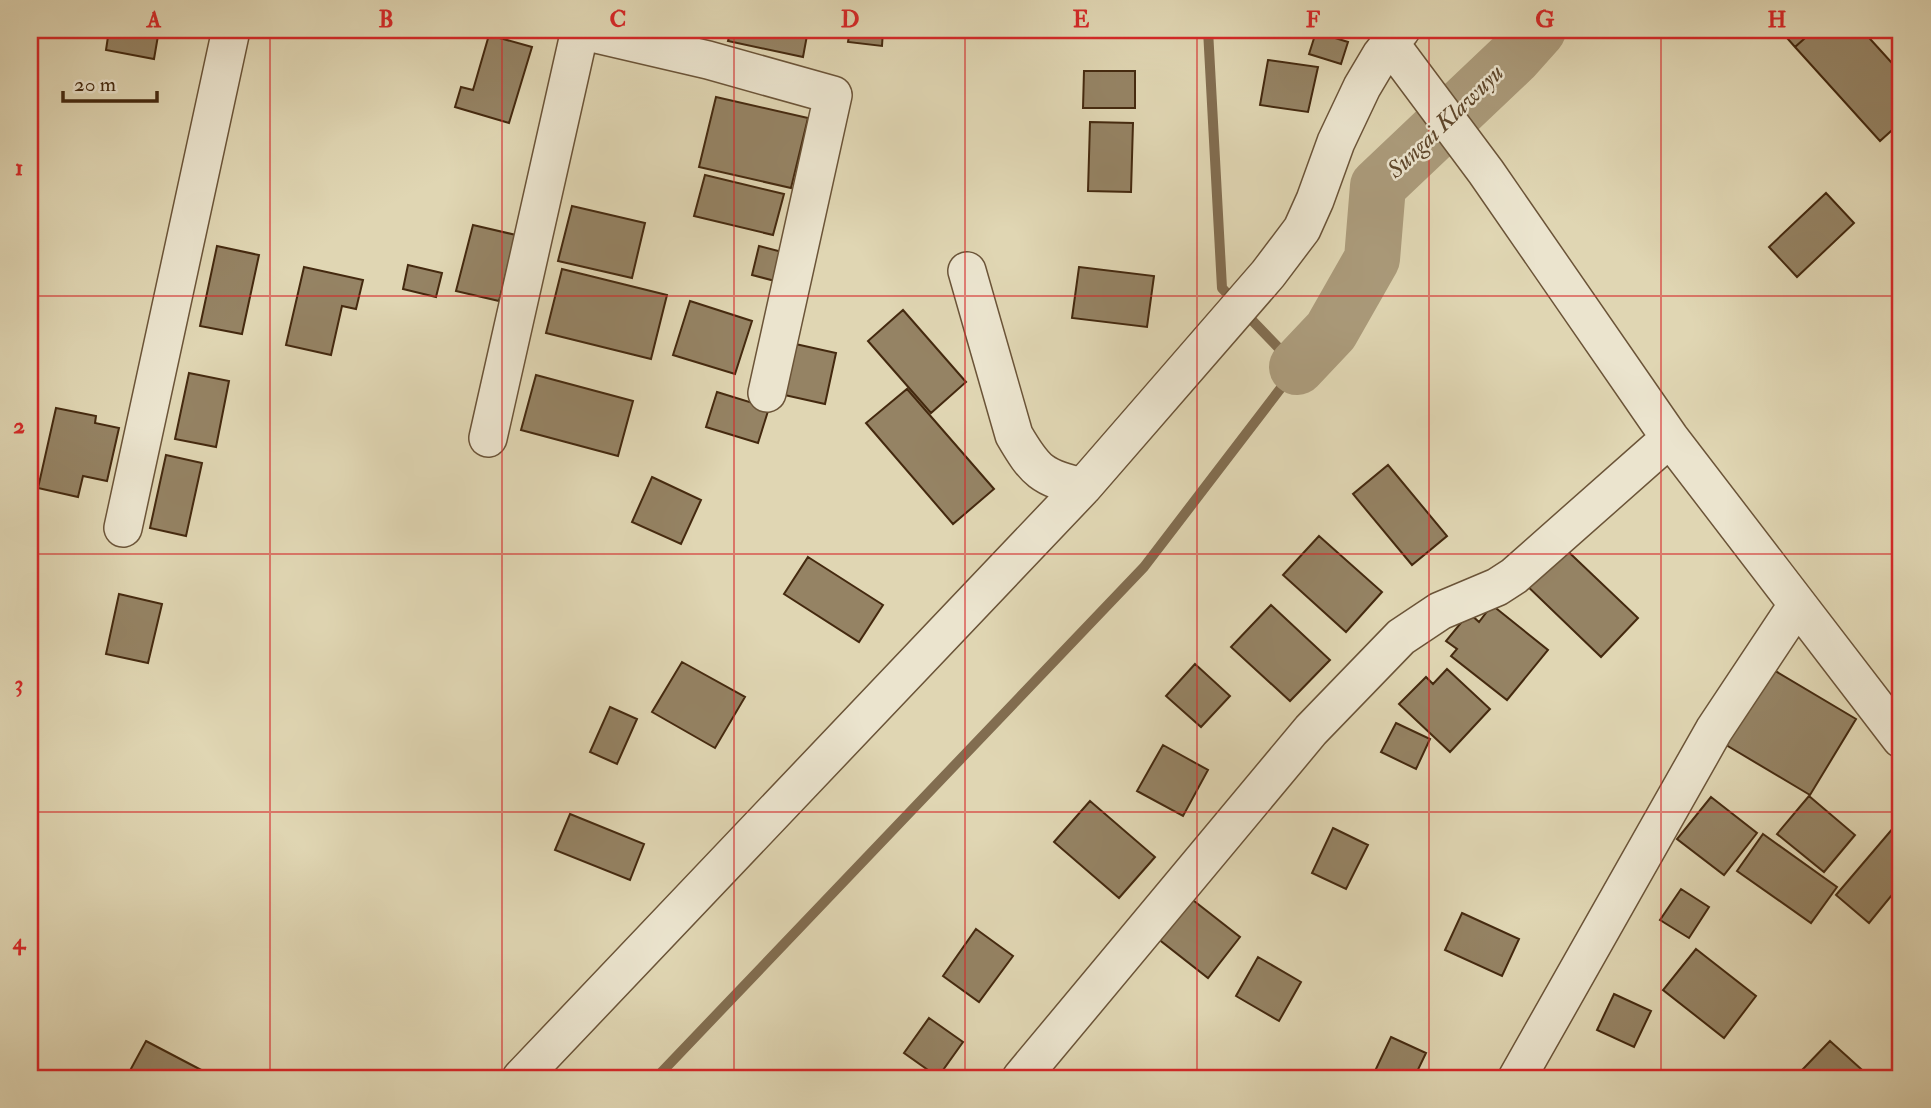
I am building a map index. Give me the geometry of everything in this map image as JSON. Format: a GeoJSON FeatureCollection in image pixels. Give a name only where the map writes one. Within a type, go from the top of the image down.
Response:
{"type":"FeatureCollection","features":[{"type":"Feature","properties":{"kind":"street"},"geometry":{"type":"LineString","coordinates":[[123,528],[231,30]]}},
{"type":"Feature","properties":{"kind":"street"},"geometry":{"type":"LineString","coordinates":[[488,438],[580,30],[708,60],[833,95],[767,393]]}},
{"type":"Feature","properties":{"kind":"street"},"geometry":{"type":"LineString","coordinates":[[521,1078],[1083,487],[1268,274],[1302,229],[1341,131],[1362,88],[1398,44],[1670,438],[1901,739]]}},
{"type":"Feature","properties":{"kind":"street"},"geometry":{"type":"LineString","coordinates":[[967,271],[1014,435],[1041,472],[1057,481],[1083,487]]}},
{"type":"Feature","properties":{"kind":"street"},"geometry":{"type":"LineString","coordinates":[[1021,1078],[1311,730],[1401,637],[1440,611],[1497,587],[1514,576],[1670,438]]}},
{"type":"Feature","properties":{"kind":"street"},"geometry":{"type":"LineString","coordinates":[[1517,1078],[1714,730],[1797,606]]}},
{"type":"Feature","properties":{"kind":"building"},"geometry":{"type":"Polygon","coordinates":[[[109,30],[159,30],[154,59],[106,50],[109,30]]]}},
{"type":"Feature","properties":{"kind":"building"},"geometry":{"type":"Polygon","coordinates":[[[731,30],[808,30],[803,57],[728,41],[731,30]]]}},
{"type":"Feature","properties":{"kind":"building"},"geometry":{"type":"Polygon","coordinates":[[[850,30],[883,30],[882,46],[848,42],[850,30]]]}},
{"type":"Feature","properties":{"kind":"building"},"geometry":{"type":"Polygon","coordinates":[[[1780,30],[1814,30],[1795,47],[1780,30]]]}},
{"type":"Feature","properties":{"kind":"building"},"geometry":{"type":"Polygon","coordinates":[[[1814,30],[1862,30],[1901,73],[1901,122],[1880,141],[1795,47],[1814,30]]]}},
{"type":"Feature","properties":{"kind":"building"},"geometry":{"type":"Polygon","coordinates":[[[1316,32],[1348,42],[1341,64],[1309,54],[1316,32]]]}},
{"type":"Feature","properties":{"kind":"building"},"geometry":{"type":"Polygon","coordinates":[[[489,35],[532,47],[509,123],[455,107],[461,87],[473,90],[489,35]]]}},
{"type":"Feature","properties":{"kind":"building"},"geometry":{"type":"Polygon","coordinates":[[[1268,60],[1318,67],[1308,112],[1260,105],[1268,60]]]}},
{"type":"Feature","properties":{"kind":"building"},"geometry":{"type":"Polygon","coordinates":[[[1084,71],[1135,71],[1135,108],[1083,108],[1084,71]]]}},
{"type":"Feature","properties":{"kind":"building"},"geometry":{"type":"Polygon","coordinates":[[[716,97],[808,118],[791,188],[699,167],[716,97]]]}},
{"type":"Feature","properties":{"kind":"building"},"geometry":{"type":"Polygon","coordinates":[[[1090,122],[1133,123],[1131,192],[1088,191],[1090,122]]]}},
{"type":"Feature","properties":{"kind":"building"},"geometry":{"type":"Polygon","coordinates":[[[705,175],[784,194],[773,235],[694,216],[705,175]]]}},
{"type":"Feature","properties":{"kind":"building"},"geometry":{"type":"Polygon","coordinates":[[[1826,193],[1854,223],[1797,277],[1769,247],[1826,193]]]}},
{"type":"Feature","properties":{"kind":"building"},"geometry":{"type":"Polygon","coordinates":[[[572,206],[645,223],[632,278],[558,261],[572,206]]]}},
{"type":"Feature","properties":{"kind":"building"},"geometry":{"type":"Polygon","coordinates":[[[473,225],[516,235],[499,301],[456,291],[473,225]]]}},
{"type":"Feature","properties":{"kind":"building"},"geometry":{"type":"Polygon","coordinates":[[[217,246],[259,255],[242,334],[200,326],[217,246]]]}},
{"type":"Feature","properties":{"kind":"building"},"geometry":{"type":"Polygon","coordinates":[[[759,246],[786,253],[779,282],[752,275],[759,246]]]}},
{"type":"Feature","properties":{"kind":"building"},"geometry":{"type":"Polygon","coordinates":[[[408,265],[442,273],[436,297],[403,289],[408,265]]]}},
{"type":"Feature","properties":{"kind":"building"},"geometry":{"type":"Polygon","coordinates":[[[304,267],[363,280],[356,309],[342,306],[331,355],[286,345],[304,267]]]}},
{"type":"Feature","properties":{"kind":"building"},"geometry":{"type":"Polygon","coordinates":[[[1079,267],[1154,276],[1147,327],[1072,318],[1079,267]]]}},
{"type":"Feature","properties":{"kind":"building"},"geometry":{"type":"Polygon","coordinates":[[[562,269],[667,295],[651,359],[546,333],[562,269]]]}},
{"type":"Feature","properties":{"kind":"building"},"geometry":{"type":"Polygon","coordinates":[[[690,301],[752,321],[735,374],[673,355],[690,301]]]}},
{"type":"Feature","properties":{"kind":"building"},"geometry":{"type":"Polygon","coordinates":[[[903,310],[966,382],[931,413],[868,341],[903,310]]]}},
{"type":"Feature","properties":{"kind":"building"},"geometry":{"type":"Polygon","coordinates":[[[791,343],[836,353],[825,404],[780,394],[791,343]]]}},
{"type":"Feature","properties":{"kind":"building"},"geometry":{"type":"Polygon","coordinates":[[[189,373],[229,381],[216,447],[175,439],[189,373]]]}},
{"type":"Feature","properties":{"kind":"building"},"geometry":{"type":"Polygon","coordinates":[[[536,375],[633,401],[618,456],[521,430],[536,375]]]}},
{"type":"Feature","properties":{"kind":"building"},"geometry":{"type":"Polygon","coordinates":[[[907,389],[994,489],[953,524],[866,423],[907,389]]]}},
{"type":"Feature","properties":{"kind":"building"},"geometry":{"type":"Polygon","coordinates":[[[717,392],[769,408],[758,443],[706,427],[717,392]]]}},
{"type":"Feature","properties":{"kind":"building"},"geometry":{"type":"Polygon","coordinates":[[[56,408],[96,416],[95,423],[119,428],[107,481],[83,476],[78,497],[38,488],[56,408]]]}},
{"type":"Feature","properties":{"kind":"building"},"geometry":{"type":"Polygon","coordinates":[[[166,455],[202,463],[186,536],[150,528],[166,455]]]}},
{"type":"Feature","properties":{"kind":"building"},"geometry":{"type":"Polygon","coordinates":[[[1388,465],[1447,536],[1412,565],[1353,494],[1388,465]]]}},
{"type":"Feature","properties":{"kind":"building"},"geometry":{"type":"Polygon","coordinates":[[[652,477],[701,500],[681,544],[632,522],[652,477]]]}},
{"type":"Feature","properties":{"kind":"building"},"geometry":{"type":"Polygon","coordinates":[[[1319,536],[1382,592],[1346,632],[1283,575],[1319,536]]]}},
{"type":"Feature","properties":{"kind":"building"},"geometry":{"type":"Polygon","coordinates":[[[1556,540],[1638,618],[1601,657],[1519,578],[1556,540]]]}},
{"type":"Feature","properties":{"kind":"building"},"geometry":{"type":"Polygon","coordinates":[[[808,557],[883,605],[859,642],[784,594],[808,557]]]}},
{"type":"Feature","properties":{"kind":"building"},"geometry":{"type":"Polygon","coordinates":[[[119,594],[162,604],[148,663],[106,654],[119,594]]]}},
{"type":"Feature","properties":{"kind":"building"},"geometry":{"type":"Polygon","coordinates":[[[1271,605],[1330,660],[1290,701],[1231,647],[1271,605]]]}},
{"type":"Feature","properties":{"kind":"building"},"geometry":{"type":"Polygon","coordinates":[[[1492,605],[1548,650],[1507,700],[1451,656],[1457,649],[1446,641],[1469,613],[1479,622],[1492,605]]]}},
{"type":"Feature","properties":{"kind":"building"},"geometry":{"type":"Polygon","coordinates":[[[682,662],[745,697],[715,748],[652,712],[682,662]]]}},
{"type":"Feature","properties":{"kind":"building"},"geometry":{"type":"Polygon","coordinates":[[[1195,664],[1230,696],[1201,727],[1166,696],[1195,664]]]}},
{"type":"Feature","properties":{"kind":"building"},"geometry":{"type":"Polygon","coordinates":[[[1767,666],[1856,719],[1810,795],[1721,742],[1767,666]]]}},
{"type":"Feature","properties":{"kind":"building"},"geometry":{"type":"Polygon","coordinates":[[[1447,669],[1490,709],[1450,752],[1399,704],[1426,677],[1433,684],[1447,669]]]}},
{"type":"Feature","properties":{"kind":"building"},"geometry":{"type":"Polygon","coordinates":[[[610,707],[637,719],[617,764],[590,752],[610,707]]]}},
{"type":"Feature","properties":{"kind":"building"},"geometry":{"type":"Polygon","coordinates":[[[1396,723],[1430,739],[1416,769],[1381,752],[1396,723]]]}},
{"type":"Feature","properties":{"kind":"building"},"geometry":{"type":"Polygon","coordinates":[[[1163,745],[1208,770],[1183,816],[1137,791],[1163,745]]]}},
{"type":"Feature","properties":{"kind":"building"},"geometry":{"type":"Polygon","coordinates":[[[1809,796],[1855,835],[1824,872],[1777,834],[1809,796]]]}},
{"type":"Feature","properties":{"kind":"building"},"geometry":{"type":"Polygon","coordinates":[[[1711,797],[1757,833],[1724,875],[1677,839],[1711,797]]]}},
{"type":"Feature","properties":{"kind":"building"},"geometry":{"type":"Polygon","coordinates":[[[1090,801],[1155,857],[1119,898],[1054,842],[1090,801]]]}},
{"type":"Feature","properties":{"kind":"building"},"geometry":{"type":"Polygon","coordinates":[[[570,814],[644,844],[630,880],[555,850],[570,814]]]}},
{"type":"Feature","properties":{"kind":"building"},"geometry":{"type":"Polygon","coordinates":[[[1894,827],[1901,834],[1901,884],[1869,923],[1836,895],[1894,827]]]}},
{"type":"Feature","properties":{"kind":"building"},"geometry":{"type":"Polygon","coordinates":[[[1333,828],[1368,845],[1346,889],[1312,873],[1333,828]]]}},
{"type":"Feature","properties":{"kind":"building"},"geometry":{"type":"Polygon","coordinates":[[[1763,834],[1837,887],[1811,923],[1737,871],[1763,834]]]}},
{"type":"Feature","properties":{"kind":"building"},"geometry":{"type":"Polygon","coordinates":[[[1681,889],[1709,907],[1689,938],[1660,920],[1681,889]]]}},
{"type":"Feature","properties":{"kind":"building"},"geometry":{"type":"Polygon","coordinates":[[[1189,897],[1240,937],[1208,978],[1157,938],[1189,897]]]}},
{"type":"Feature","properties":{"kind":"building"},"geometry":{"type":"Polygon","coordinates":[[[1462,913],[1519,939],[1502,976],[1445,950],[1462,913]]]}},
{"type":"Feature","properties":{"kind":"building"},"geometry":{"type":"Polygon","coordinates":[[[976,929],[1013,956],[979,1002],[943,976],[976,929]]]}},
{"type":"Feature","properties":{"kind":"building"},"geometry":{"type":"Polygon","coordinates":[[[1696,949],[1756,996],[1724,1038],[1663,990],[1696,949]]]}},
{"type":"Feature","properties":{"kind":"building"},"geometry":{"type":"Polygon","coordinates":[[[1258,957],[1301,982],[1279,1021],[1236,996],[1258,957]]]}},
{"type":"Feature","properties":{"kind":"building"},"geometry":{"type":"Polygon","coordinates":[[[1614,994],[1651,1011],[1634,1047],[1597,1030],[1614,994]]]}},
{"type":"Feature","properties":{"kind":"building"},"geometry":{"type":"Polygon","coordinates":[[[929,1018],[963,1042],[938,1077],[904,1053],[929,1018]]]}},
{"type":"Feature","properties":{"kind":"building"},"geometry":{"type":"Polygon","coordinates":[[[1391,1037],[1426,1053],[1414,1078],[1391,1078],[1375,1071],[1391,1037]]]}},
{"type":"Feature","properties":{"kind":"building"},"geometry":{"type":"Polygon","coordinates":[[[146,1041],[207,1073],[204,1078],[126,1078],[146,1041]]]}},
{"type":"Feature","properties":{"kind":"building"},"geometry":{"type":"Polygon","coordinates":[[[1830,1041],[1871,1078],[1813,1078],[1803,1069],[1830,1041]]]}},
{"type":"Feature","properties":{"kind":"waterway"},"geometry":{"type":"LineString","coordinates":[[1208,30],[1222,288],[1234,301]]}},
{"type":"Feature","properties":{"kind":"waterway","name":"Sungai Klawuyu"},"geometry":{"type":"LineString","coordinates":[[1297,367],[1331,331],[1372,259],[1378,186],[1513,58],[1538,30]]}},
{"type":"Feature","properties":{"kind":"waterway"},"geometry":{"type":"LineString","coordinates":[[656,1078],[1144,567],[1297,367],[1244,312]]}}]}
